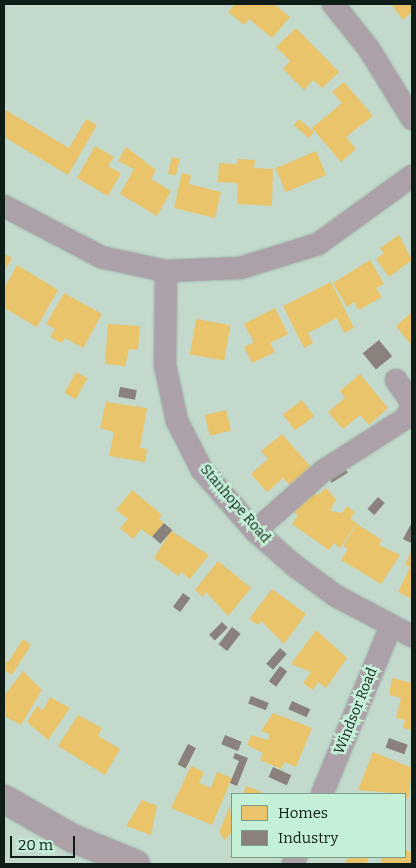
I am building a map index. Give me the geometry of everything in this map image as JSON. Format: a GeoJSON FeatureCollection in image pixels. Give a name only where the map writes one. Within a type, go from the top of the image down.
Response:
{"type":"FeatureCollection","features":[{"type":"Feature","properties":{"kind":"street"},"geometry":{"type":"LineString","coordinates":[[333,4],[369,49],[412,119]]}},
{"type":"Feature","properties":{"kind":"street"},"geometry":{"type":"LineString","coordinates":[[4,206],[101,257],[166,271],[240,268],[318,244],[412,176]]}},
{"type":"Feature","properties":{"kind":"street","name":"Stanhope Road"},"geometry":{"type":"LineString","coordinates":[[166,271],[165,364],[177,421],[202,470],[255,530],[309,576],[390,628],[412,636]]}},
{"type":"Feature","properties":{"kind":"street"},"geometry":{"type":"LineString","coordinates":[[255,530],[323,471],[406,418],[412,404],[396,380]]}},
{"type":"Feature","properties":{"kind":"street","name":"Windsor Road"},"geometry":{"type":"LineString","coordinates":[[322,793],[390,628]]}},
{"type":"Feature","properties":{"kind":"street"},"geometry":{"type":"LineString","coordinates":[[4,799],[72,838],[136,864]]}},
{"type":"Feature","properties":{"kind":"building: Homes"},"geometry":{"type":"Polygon","coordinates":[[[235,4],[274,4],[290,17],[272,38],[249,19],[244,25],[228,12],[235,4]]]}},
{"type":"Feature","properties":{"kind":"building: Homes"},"geometry":{"type":"Polygon","coordinates":[[[391,4],[412,4],[412,12],[403,20],[391,4]]]}},
{"type":"Feature","properties":{"kind":"building: Homes"},"geometry":{"type":"Polygon","coordinates":[[[296,28],[339,72],[322,88],[313,80],[304,90],[283,69],[290,61],[276,47],[296,28]]]}},
{"type":"Feature","properties":{"kind":"building: Homes"},"geometry":{"type":"Polygon","coordinates":[[[344,82],[373,116],[346,137],[356,149],[341,162],[312,128],[342,103],[332,92],[344,82]]]}},
{"type":"Feature","properties":{"kind":"building: Homes"},"geometry":{"type":"Polygon","coordinates":[[[4,109],[69,148],[86,119],[97,125],[68,175],[4,137],[4,109]]]}},
{"type":"Feature","properties":{"kind":"building: Homes"},"geometry":{"type":"Polygon","coordinates":[[[299,119],[314,132],[309,138],[294,125],[299,119]]]}},
{"type":"Feature","properties":{"kind":"building: Homes"},"geometry":{"type":"Polygon","coordinates":[[[95,146],[114,157],[108,166],[121,173],[108,196],[77,178],[95,146]]]}},
{"type":"Feature","properties":{"kind":"building: Homes"},"geometry":{"type":"Polygon","coordinates":[[[126,147],[156,170],[151,179],[171,191],[157,216],[120,194],[134,169],[118,161],[126,147]]]}},
{"type":"Feature","properties":{"kind":"building: Homes"},"geometry":{"type":"Polygon","coordinates":[[[316,151],[326,175],[286,192],[275,168],[316,151]]]}},
{"type":"Feature","properties":{"kind":"building: Homes"},"geometry":{"type":"Polygon","coordinates":[[[172,157],[180,159],[176,175],[168,173],[172,157]]]}},
{"type":"Feature","properties":{"kind":"building: Homes"},"geometry":{"type":"Polygon","coordinates":[[[238,159],[255,160],[254,168],[273,169],[272,206],[237,204],[238,183],[218,182],[219,163],[237,164],[238,159]]]}},
{"type":"Feature","properties":{"kind":"building: Homes"},"geometry":{"type":"Polygon","coordinates":[[[182,173],[191,175],[189,184],[221,192],[215,218],[174,208],[182,173]]]}},
{"type":"Feature","properties":{"kind":"building: Homes"},"geometry":{"type":"Polygon","coordinates":[[[399,235],[412,260],[389,277],[376,259],[384,253],[380,248],[399,235]]]}},
{"type":"Feature","properties":{"kind":"building: Homes"},"geometry":{"type":"Polygon","coordinates":[[[4,254],[12,258],[4,272],[4,254]]]}},
{"type":"Feature","properties":{"kind":"building: Homes"},"geometry":{"type":"Polygon","coordinates":[[[370,260],[384,284],[376,288],[382,297],[359,310],[354,302],[347,307],[333,283],[370,260]]]}},
{"type":"Feature","properties":{"kind":"building: Homes"},"geometry":{"type":"Polygon","coordinates":[[[17,265],[58,290],[37,327],[4,308],[4,288],[17,265]]]}},
{"type":"Feature","properties":{"kind":"building: Homes"},"geometry":{"type":"Polygon","coordinates":[[[331,282],[354,328],[344,333],[337,318],[308,333],[313,343],[304,348],[283,306],[331,282]]]}},
{"type":"Feature","properties":{"kind":"building: Homes"},"geometry":{"type":"Polygon","coordinates":[[[64,293],[102,314],[83,348],[65,338],[62,343],[50,337],[55,329],[46,324],[64,293]]]}},
{"type":"Feature","properties":{"kind":"building: Homes"},"geometry":{"type":"Polygon","coordinates":[[[275,308],[288,334],[270,343],[275,352],[252,363],[244,347],[254,342],[244,324],[275,308]]]}},
{"type":"Feature","properties":{"kind":"building: Homes"},"geometry":{"type":"Polygon","coordinates":[[[412,312],[412,346],[396,326],[412,312]]]}},
{"type":"Feature","properties":{"kind":"building: Homes"},"geometry":{"type":"Polygon","coordinates":[[[196,319],[230,325],[224,361],[190,354],[196,319]]]}},
{"type":"Feature","properties":{"kind":"building: Homes"},"geometry":{"type":"Polygon","coordinates":[[[108,324],[140,326],[138,350],[129,349],[125,366],[105,364],[108,324]]]}},
{"type":"Feature","properties":{"kind":"building: Homes"},"geometry":{"type":"Polygon","coordinates":[[[76,372],[87,378],[76,399],[64,393],[76,372]]]}},
{"type":"Feature","properties":{"kind":"building: Homes"},"geometry":{"type":"Polygon","coordinates":[[[360,374],[388,408],[369,425],[360,415],[343,429],[328,412],[345,398],[340,391],[360,374]]]}},
{"type":"Feature","properties":{"kind":"building: Homes"},"geometry":{"type":"Polygon","coordinates":[[[302,400],[314,416],[295,430],[283,414],[302,400]]]}},
{"type":"Feature","properties":{"kind":"building: Homes"},"geometry":{"type":"Polygon","coordinates":[[[106,402],[147,408],[140,448],[147,449],[145,462],[109,456],[114,432],[100,428],[106,402]]]}},
{"type":"Feature","properties":{"kind":"building: Homes"},"geometry":{"type":"Polygon","coordinates":[[[226,410],[231,430],[210,436],[205,415],[226,410]]]}},
{"type":"Feature","properties":{"kind":"building: Homes"},"geometry":{"type":"Polygon","coordinates":[[[282,434],[311,467],[290,485],[283,478],[267,492],[251,474],[268,459],[261,451],[282,434]]]}},
{"type":"Feature","properties":{"kind":"building: Homes"},"geometry":{"type":"Polygon","coordinates":[[[326,488],[336,499],[330,511],[342,513],[347,506],[355,512],[350,519],[357,523],[340,548],[334,543],[329,550],[292,524],[298,515],[293,512],[309,489],[318,495],[326,488]]]}},
{"type":"Feature","properties":{"kind":"building: Homes"},"geometry":{"type":"Polygon","coordinates":[[[132,490],[162,515],[159,519],[164,523],[152,537],[141,529],[133,539],[120,528],[128,519],[116,510],[132,490]]]}},
{"type":"Feature","properties":{"kind":"building: Homes"},"geometry":{"type":"Polygon","coordinates":[[[357,524],[382,540],[379,545],[400,555],[381,584],[341,560],[348,549],[343,546],[357,524]]]}},
{"type":"Feature","properties":{"kind":"building: Homes"},"geometry":{"type":"Polygon","coordinates":[[[171,531],[209,555],[190,579],[181,572],[178,576],[154,558],[171,531]]]}},
{"type":"Feature","properties":{"kind":"building: Homes"},"geometry":{"type":"Polygon","coordinates":[[[412,549],[412,599],[398,592],[410,567],[405,565],[412,549]]]}},
{"type":"Feature","properties":{"kind":"building: Homes"},"geometry":{"type":"Polygon","coordinates":[[[218,561],[251,588],[228,616],[206,592],[203,597],[195,590],[218,561]]]}},
{"type":"Feature","properties":{"kind":"building: Homes"},"geometry":{"type":"Polygon","coordinates":[[[272,589],[306,614],[284,644],[261,621],[258,625],[249,619],[272,589]]]}},
{"type":"Feature","properties":{"kind":"building: Homes"},"geometry":{"type":"Polygon","coordinates":[[[316,630],[347,658],[326,688],[318,682],[313,690],[303,683],[311,672],[291,664],[316,630]]]}},
{"type":"Feature","properties":{"kind":"building: Homes"},"geometry":{"type":"Polygon","coordinates":[[[23,639],[31,645],[12,675],[4,670],[4,660],[8,662],[23,639]]]}},
{"type":"Feature","properties":{"kind":"building: Homes"},"geometry":{"type":"Polygon","coordinates":[[[23,671],[42,690],[21,725],[6,717],[4,696],[23,671]]]}},
{"type":"Feature","properties":{"kind":"building: Homes"},"geometry":{"type":"Polygon","coordinates":[[[392,678],[412,683],[412,730],[403,728],[405,720],[396,718],[401,698],[389,695],[392,678]]]}},
{"type":"Feature","properties":{"kind":"building: Homes"},"geometry":{"type":"Polygon","coordinates":[[[50,697],[70,708],[48,740],[27,722],[37,706],[43,710],[50,697]]]}},
{"type":"Feature","properties":{"kind":"building: Homes"},"geometry":{"type":"Polygon","coordinates":[[[273,713],[312,728],[296,767],[284,762],[281,769],[260,760],[263,753],[247,745],[251,735],[268,740],[270,734],[261,731],[273,713]]]}},
{"type":"Feature","properties":{"kind":"building: Homes"},"geometry":{"type":"Polygon","coordinates":[[[78,715],[102,728],[98,736],[120,749],[105,775],[58,746],[78,715]]]}},
{"type":"Feature","properties":{"kind":"building: Homes"},"geometry":{"type":"Polygon","coordinates":[[[373,752],[412,768],[408,801],[406,793],[358,790],[373,752]]]}},
{"type":"Feature","properties":{"kind":"building: Homes"},"geometry":{"type":"Polygon","coordinates":[[[191,766],[204,772],[199,783],[211,788],[217,772],[232,778],[212,825],[171,808],[191,766]]]}},
{"type":"Feature","properties":{"kind":"building: Homes"},"geometry":{"type":"Polygon","coordinates":[[[246,786],[262,792],[262,793],[243,793],[246,786]]]}},
{"type":"Feature","properties":{"kind":"building: Homes"},"geometry":{"type":"Polygon","coordinates":[[[142,800],[157,806],[151,835],[126,826],[142,800]]]}},
{"type":"Feature","properties":{"kind":"building: Homes"},"geometry":{"type":"Polygon","coordinates":[[[230,805],[231,833],[225,840],[219,833],[230,805]]]}},
{"type":"Feature","properties":{"kind":"building: Homes"},"geometry":{"type":"Polygon","coordinates":[[[406,850],[412,853],[412,864],[380,864],[383,858],[406,858],[406,850]]]}},
{"type":"Feature","properties":{"kind":"building: Homes"},"geometry":{"type":"Polygon","coordinates":[[[348,858],[369,858],[366,864],[345,864],[348,858]]]}},
{"type":"Feature","properties":{"kind":"building: Industry"},"geometry":{"type":"Polygon","coordinates":[[[379,340],[392,356],[376,370],[363,353],[379,340]]]}},
{"type":"Feature","properties":{"kind":"building: Industry"},"geometry":{"type":"Polygon","coordinates":[[[120,387],[137,390],[135,400],[118,397],[120,387]]]}},
{"type":"Feature","properties":{"kind":"building: Industry"},"geometry":{"type":"Polygon","coordinates":[[[343,465],[348,473],[332,483],[327,475],[343,465]]]}},
{"type":"Feature","properties":{"kind":"building: Industry"},"geometry":{"type":"Polygon","coordinates":[[[378,497],[385,503],[374,515],[368,509],[378,497]]]}},
{"type":"Feature","properties":{"kind":"building: Industry"},"geometry":{"type":"Polygon","coordinates":[[[412,522],[412,541],[411,543],[403,539],[412,522]]]}},
{"type":"Feature","properties":{"kind":"building: Industry"},"geometry":{"type":"Polygon","coordinates":[[[164,523],[172,530],[160,544],[152,537],[164,523]]]}},
{"type":"Feature","properties":{"kind":"building: Industry"},"geometry":{"type":"Polygon","coordinates":[[[183,593],[190,598],[180,612],[173,607],[183,593]]]}},
{"type":"Feature","properties":{"kind":"building: Industry"},"geometry":{"type":"Polygon","coordinates":[[[222,622],[228,628],[215,640],[209,635],[222,622]]]}},
{"type":"Feature","properties":{"kind":"building: Industry"},"geometry":{"type":"Polygon","coordinates":[[[232,627],[241,634],[227,651],[218,644],[232,627]]]}},
{"type":"Feature","properties":{"kind":"building: Industry"},"geometry":{"type":"Polygon","coordinates":[[[280,648],[287,654],[273,670],[266,664],[280,648]]]}},
{"type":"Feature","properties":{"kind":"building: Industry"},"geometry":{"type":"Polygon","coordinates":[[[280,666],[287,671],[276,687],[269,681],[280,666]]]}},
{"type":"Feature","properties":{"kind":"building: Industry"},"geometry":{"type":"Polygon","coordinates":[[[251,696],[269,703],[266,710],[248,703],[251,696]]]}},
{"type":"Feature","properties":{"kind":"building: Industry"},"geometry":{"type":"Polygon","coordinates":[[[292,701],[310,709],[307,717],[288,709],[292,701]]]}},
{"type":"Feature","properties":{"kind":"building: Industry"},"geometry":{"type":"Polygon","coordinates":[[[225,735],[242,742],[238,751],[221,744],[225,735]]]}},
{"type":"Feature","properties":{"kind":"building: Industry"},"geometry":{"type":"Polygon","coordinates":[[[389,738],[408,745],[404,754],[386,747],[389,738]]]}},
{"type":"Feature","properties":{"kind":"building: Industry"},"geometry":{"type":"Polygon","coordinates":[[[188,744],[196,748],[186,769],[178,764],[188,744]]]}},
{"type":"Feature","properties":{"kind":"building: Industry"},"geometry":{"type":"Polygon","coordinates":[[[235,753],[248,758],[237,786],[230,783],[239,761],[233,758],[235,753]]]}},
{"type":"Feature","properties":{"kind":"building: Industry"},"geometry":{"type":"Polygon","coordinates":[[[273,767],[291,775],[287,785],[269,777],[273,767]]]}}]}
